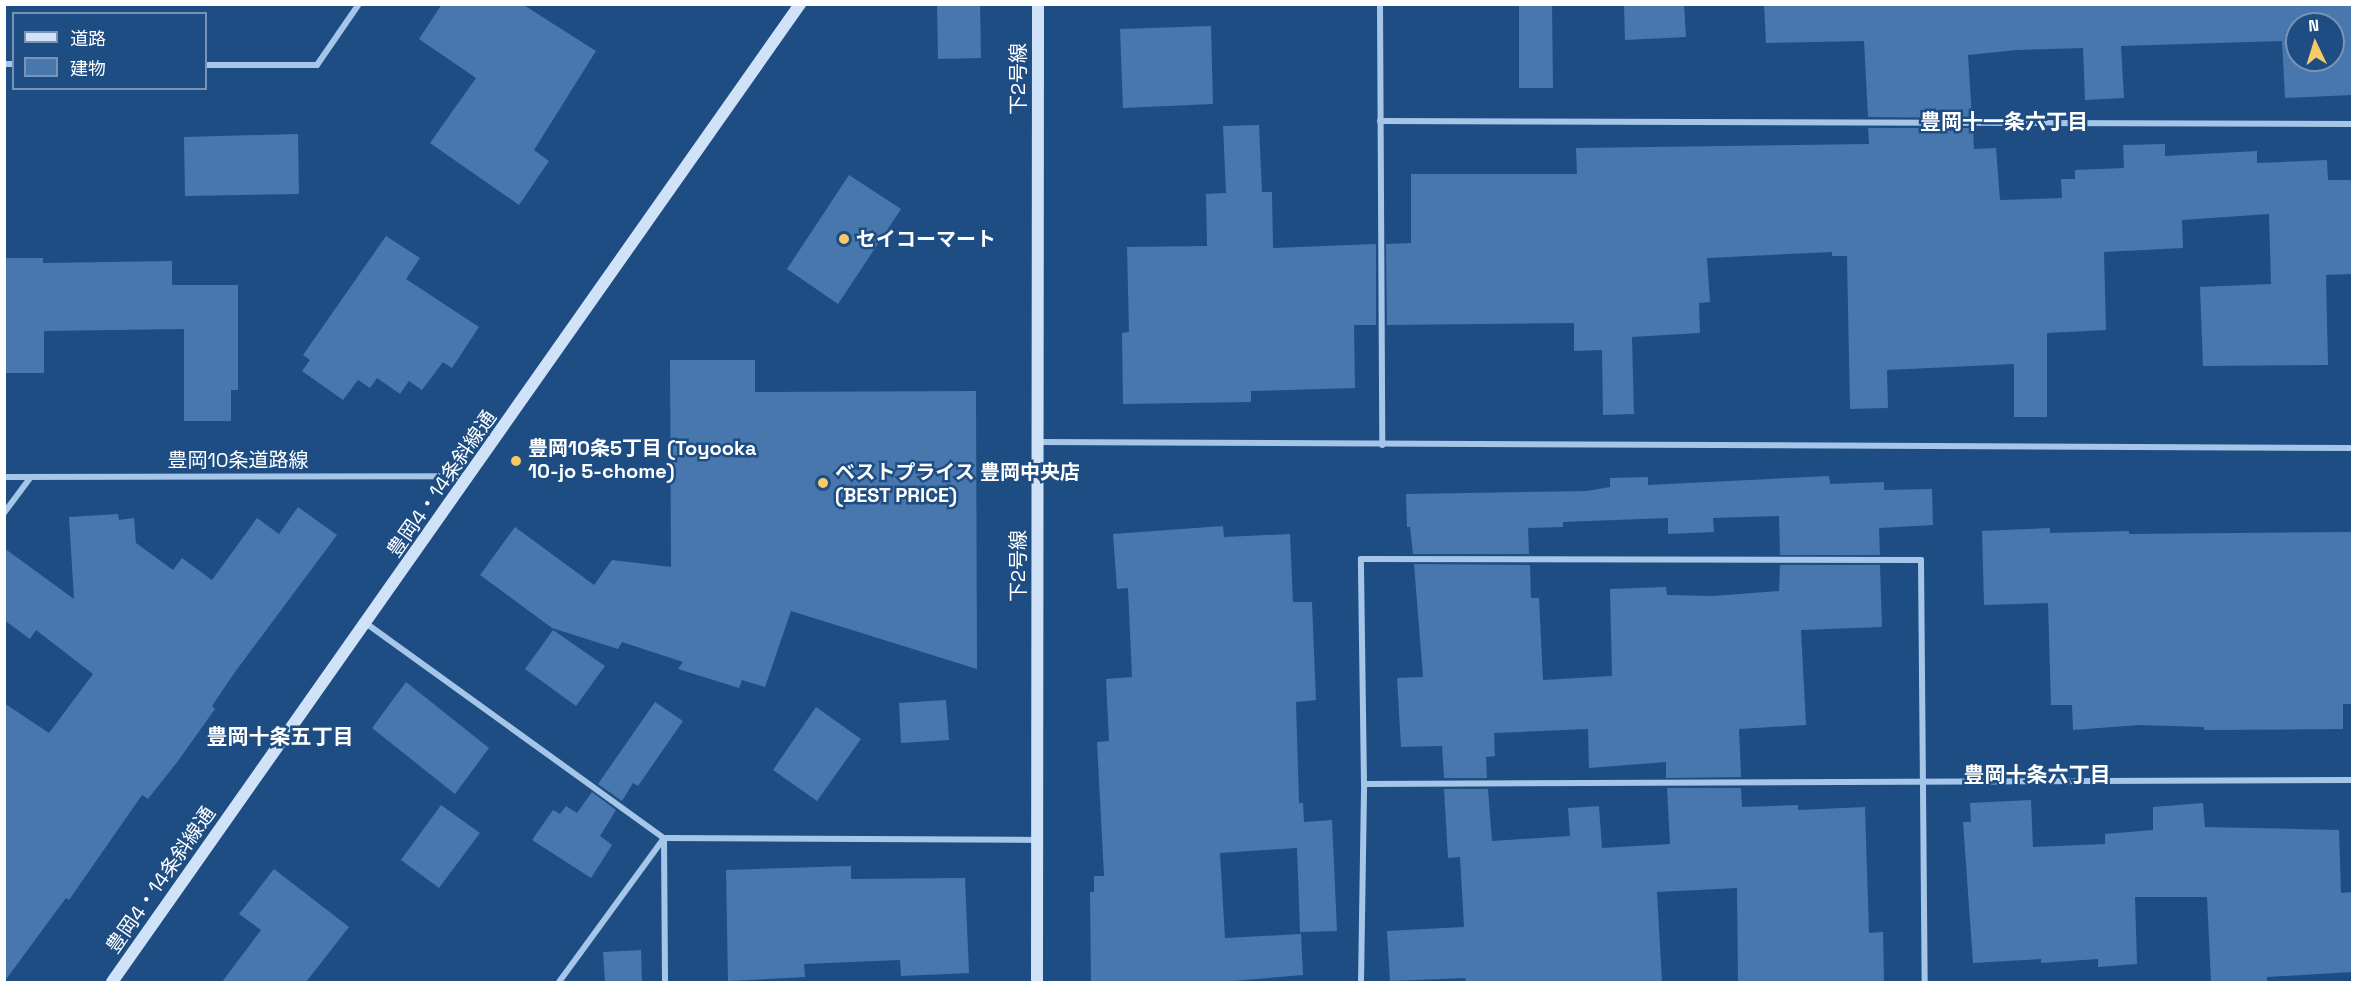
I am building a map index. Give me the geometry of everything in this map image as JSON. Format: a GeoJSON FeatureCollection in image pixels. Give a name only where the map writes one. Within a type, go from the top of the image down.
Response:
{"type":"FeatureCollection","features":[{"type":"Feature","properties":{"kind":"street"},"geometry":{"type":"LineString","coordinates":[[207,65],[317,65],[359,4]]}},
{"type":"Feature","properties":{"kind":"street","name":"豊岡4・14条斜線通"},"geometry":{"type":"LineString","coordinates":[[112,982],[367,624],[800,4]]}},
{"type":"Feature","properties":{"kind":"street","name":"下2号線"},"geometry":{"type":"LineString","coordinates":[[1037,982],[1038,4]]}},
{"type":"Feature","properties":{"kind":"street"},"geometry":{"type":"LineString","coordinates":[[1380,4],[1382,445]]}},
{"type":"Feature","properties":{"kind":"street"},"geometry":{"type":"LineString","coordinates":[[1380,121],[2352,124]]}},
{"type":"Feature","properties":{"kind":"street"},"geometry":{"type":"LineString","coordinates":[[1037,442],[2352,448]]}},
{"type":"Feature","properties":{"kind":"street","name":"豊岡10条道路線"},"geometry":{"type":"LineString","coordinates":[[4,477],[471,476]]}},
{"type":"Feature","properties":{"kind":"street"},"geometry":{"type":"LineString","coordinates":[[4,513],[30,478]]}},
{"type":"Feature","properties":{"kind":"street"},"geometry":{"type":"LineString","coordinates":[[1361,982],[1364,784],[1361,560],[1920,560],[1925,982]]}},
{"type":"Feature","properties":{"kind":"street"},"geometry":{"type":"LineString","coordinates":[[367,624],[664,838],[1038,840]]}},
{"type":"Feature","properties":{"kind":"street"},"geometry":{"type":"LineString","coordinates":[[1364,784],[1923,779],[2352,780]]}},
{"type":"Feature","properties":{"kind":"street"},"geometry":{"type":"LineString","coordinates":[[559,982],[664,838]]}},
{"type":"Feature","properties":{"kind":"street"},"geometry":{"type":"LineString","coordinates":[[664,838],[665,982]]}},
{"type":"Feature","properties":{"kind":"building"},"geometry":{"type":"Polygon","coordinates":[[[442,4],[522,4],[596,51],[534,150],[549,161],[519,205],[430,143],[476,78],[419,39],[442,4]]]}},
{"type":"Feature","properties":{"kind":"building"},"geometry":{"type":"Polygon","coordinates":[[[937,4],[980,4],[981,58],[938,59],[937,4]]]}},
{"type":"Feature","properties":{"kind":"building"},"geometry":{"type":"Polygon","coordinates":[[[1519,4],[1552,4],[1553,88],[1519,88],[1519,4]]]}},
{"type":"Feature","properties":{"kind":"building"},"geometry":{"type":"Polygon","coordinates":[[[1624,4],[1684,4],[1686,37],[1625,40],[1624,4]]]}},
{"type":"Feature","properties":{"kind":"building"},"geometry":{"type":"Polygon","coordinates":[[[1764,4],[2352,4],[2352,95],[2285,98],[2282,41],[2121,46],[2124,98],[2085,100],[2083,48],[2017,50],[1968,55],[1972,118],[1868,117],[1864,41],[1766,43],[1764,4]]]}},
{"type":"Feature","properties":{"kind":"building"},"geometry":{"type":"Polygon","coordinates":[[[1211,26],[1213,104],[1123,108],[1120,29],[1211,26]]]}},
{"type":"Feature","properties":{"kind":"building"},"geometry":{"type":"Polygon","coordinates":[[[1259,125],[1262,192],[1272,192],[1273,248],[1376,244],[1376,325],[1354,325],[1355,388],[1251,391],[1251,402],[1123,404],[1122,333],[1129,332],[1127,247],[1207,246],[1206,194],[1226,193],[1223,126],[1259,125]]]}},
{"type":"Feature","properties":{"kind":"building"},"geometry":{"type":"Polygon","coordinates":[[[1868,128],[1973,128],[1974,149],[1996,148],[2000,200],[2062,198],[2061,179],[2075,179],[2075,170],[2124,168],[2123,145],[2165,144],[2165,156],[2257,151],[2257,163],[2327,160],[2328,180],[2352,180],[2352,274],[2326,275],[2328,365],[2203,366],[2200,287],[2271,284],[2269,214],[2182,220],[2183,248],[2104,252],[2106,330],[2047,333],[2047,417],[2014,417],[2014,364],[1887,370],[1888,408],[1850,409],[1847,256],[1832,256],[1832,252],[1707,258],[1710,302],[1699,303],[1700,333],[1632,337],[1634,414],[1603,415],[1602,350],[1574,351],[1574,323],[1387,325],[1386,244],[1411,243],[1411,174],[1577,174],[1576,148],[1869,144],[1868,128]]]}},
{"type":"Feature","properties":{"kind":"building"},"geometry":{"type":"Polygon","coordinates":[[[298,134],[299,194],[185,196],[184,137],[298,134]]]}},
{"type":"Feature","properties":{"kind":"building","name":"セイコーマート"},"geometry":{"type":"Polygon","coordinates":[[[849,175],[901,209],[838,304],[787,269],[849,175]]]}},
{"type":"Feature","properties":{"kind":"building"},"geometry":{"type":"Polygon","coordinates":[[[386,236],[420,258],[406,279],[479,327],[452,368],[443,362],[422,390],[409,381],[400,394],[377,378],[370,388],[358,380],[343,400],[302,371],[310,360],[303,355],[386,236]]]}},
{"type":"Feature","properties":{"kind":"building"},"geometry":{"type":"Polygon","coordinates":[[[4,258],[43,258],[43,263],[172,261],[172,285],[238,285],[238,390],[231,390],[231,421],[184,421],[184,329],[44,331],[44,373],[4,373],[4,258]]]}},
{"type":"Feature","properties":{"kind":"building","name":"ベストプライス 豊岡中央店 (BEST PRICE)"},"geometry":{"type":"Polygon","coordinates":[[[670,360],[755,360],[755,392],[976,391],[977,669],[791,611],[765,687],[742,680],[739,688],[678,669],[683,662],[622,642],[618,649],[552,628],[480,575],[515,527],[594,585],[612,560],[671,567],[670,360]]]}},
{"type":"Feature","properties":{"kind":"building"},"geometry":{"type":"Polygon","coordinates":[[[1829,476],[1830,484],[1884,482],[1884,490],[1932,489],[1933,525],[1879,528],[1880,555],[1780,555],[1779,516],[1713,518],[1714,532],[1668,534],[1668,518],[1563,522],[1563,527],[1528,528],[1529,554],[1413,554],[1410,527],[1407,527],[1406,494],[1587,491],[1610,487],[1610,478],[1648,477],[1648,485],[1829,476]]]}},
{"type":"Feature","properties":{"kind":"building"},"geometry":{"type":"Polygon","coordinates":[[[298,507],[337,535],[235,672],[212,706],[215,709],[178,761],[148,799],[142,795],[69,900],[66,898],[4,982],[4,703],[49,733],[93,674],[36,630],[30,639],[4,620],[4,548],[74,599],[69,517],[118,514],[119,520],[134,518],[136,543],[173,570],[182,558],[212,580],[257,518],[279,534],[298,507]]]}},
{"type":"Feature","properties":{"kind":"building"},"geometry":{"type":"Polygon","coordinates":[[[1223,526],[1224,537],[1290,534],[1293,602],[1312,602],[1316,700],[1296,702],[1299,803],[1303,803],[1304,822],[1332,820],[1337,931],[1300,932],[1297,848],[1220,853],[1225,938],[1301,934],[1303,975],[1221,982],[1091,982],[1090,892],[1094,892],[1094,876],[1104,876],[1097,742],[1109,741],[1106,679],[1132,677],[1128,588],[1117,589],[1113,534],[1223,526]]]}},
{"type":"Feature","properties":{"kind":"building"},"geometry":{"type":"Polygon","coordinates":[[[2050,528],[2050,533],[2352,532],[2352,704],[2343,704],[2343,729],[2204,730],[2204,727],[2139,725],[2073,730],[2072,705],[2051,705],[2048,603],[1984,605],[1982,531],[2050,528]]]}},
{"type":"Feature","properties":{"kind":"building"},"geometry":{"type":"Polygon","coordinates":[[[1414,564],[1530,565],[1531,598],[1539,598],[1543,680],[1612,676],[1610,589],[1666,587],[1667,595],[1713,596],[1779,591],[1780,565],[1880,565],[1882,627],[1801,630],[1806,725],[1739,729],[1741,777],[1666,778],[1666,762],[1589,768],[1588,729],[1494,733],[1495,756],[1486,757],[1487,778],[1444,778],[1442,746],[1401,747],[1397,678],[1423,677],[1414,564]]]}},
{"type":"Feature","properties":{"kind":"building"},"geometry":{"type":"Polygon","coordinates":[[[553,630],[605,666],[576,706],[525,669],[553,630]]]}},
{"type":"Feature","properties":{"kind":"building"},"geometry":{"type":"Polygon","coordinates":[[[406,682],[489,748],[455,794],[372,728],[406,682]]]}},
{"type":"Feature","properties":{"kind":"building"},"geometry":{"type":"Polygon","coordinates":[[[946,700],[949,740],[901,743],[899,703],[946,700]]]}},
{"type":"Feature","properties":{"kind":"building"},"geometry":{"type":"Polygon","coordinates":[[[655,702],[683,721],[638,786],[633,783],[622,801],[598,784],[655,702]]]}},
{"type":"Feature","properties":{"kind":"building"},"geometry":{"type":"Polygon","coordinates":[[[816,707],[861,739],[817,801],[773,770],[816,707]]]}},
{"type":"Feature","properties":{"kind":"building"},"geometry":{"type":"Polygon","coordinates":[[[1667,788],[1741,788],[1742,807],[1798,805],[1798,810],[1865,807],[1869,933],[1883,932],[1884,982],[1738,982],[1737,888],[1657,892],[1662,982],[1466,982],[1465,978],[1390,981],[1387,931],[1464,927],[1460,857],[1448,858],[1444,789],[1488,789],[1492,841],[1570,836],[1568,808],[1599,806],[1602,848],[1670,844],[1667,788]]]}},
{"type":"Feature","properties":{"kind":"building"},"geometry":{"type":"Polygon","coordinates":[[[592,792],[616,810],[600,836],[612,845],[591,878],[532,840],[553,810],[560,814],[566,806],[577,813],[592,792]]]}},
{"type":"Feature","properties":{"kind":"building"},"geometry":{"type":"Polygon","coordinates":[[[2031,800],[2033,847],[2105,844],[2105,834],[2153,830],[2153,807],[2203,803],[2205,827],[2339,830],[2341,893],[2352,892],[2352,972],[2267,977],[2267,982],[2211,982],[2207,897],[2135,897],[2137,964],[2098,967],[2098,959],[2041,963],[2041,959],[1973,963],[1963,822],[1971,822],[1970,803],[2031,800]]]}},
{"type":"Feature","properties":{"kind":"building"},"geometry":{"type":"Polygon","coordinates":[[[441,805],[480,833],[439,888],[401,860],[441,805]]]}},
{"type":"Feature","properties":{"kind":"building"},"geometry":{"type":"Polygon","coordinates":[[[851,866],[851,879],[965,878],[969,973],[901,976],[900,960],[804,964],[805,977],[728,981],[726,870],[851,866]]]}},
{"type":"Feature","properties":{"kind":"building"},"geometry":{"type":"Polygon","coordinates":[[[274,869],[349,927],[306,982],[222,982],[261,930],[239,914],[274,869]]]}},
{"type":"Feature","properties":{"kind":"building"},"geometry":{"type":"Polygon","coordinates":[[[641,950],[642,982],[605,982],[603,952],[641,950]]]}},
{"type":"Feature","properties":{"kind":"place","name":"セイコーマート"},"geometry":{"type":"Point","coordinates":[844,239]}},
{"type":"Feature","properties":{"kind":"place","name":"豊岡10条5丁目 (Toyooka 10-jo 5-chome)"},"geometry":{"type":"Point","coordinates":[516,461]}},
{"type":"Feature","properties":{"kind":"place","name":"ベストプライス 豊岡中央店 (BEST PRICE)"},"geometry":{"type":"Point","coordinates":[823,483]}},
{"type":"Feature","properties":{"kind":"district","name":"豊岡十一条六丁目"},"geometry":{"type":"Point","coordinates":[2004,122]}},
{"type":"Feature","properties":{"kind":"district","name":"豊岡十条五丁目"},"geometry":{"type":"Point","coordinates":[280,737]}},
{"type":"Feature","properties":{"kind":"district","name":"豊岡十条六丁目"},"geometry":{"type":"Point","coordinates":[2037,775]}}]}
